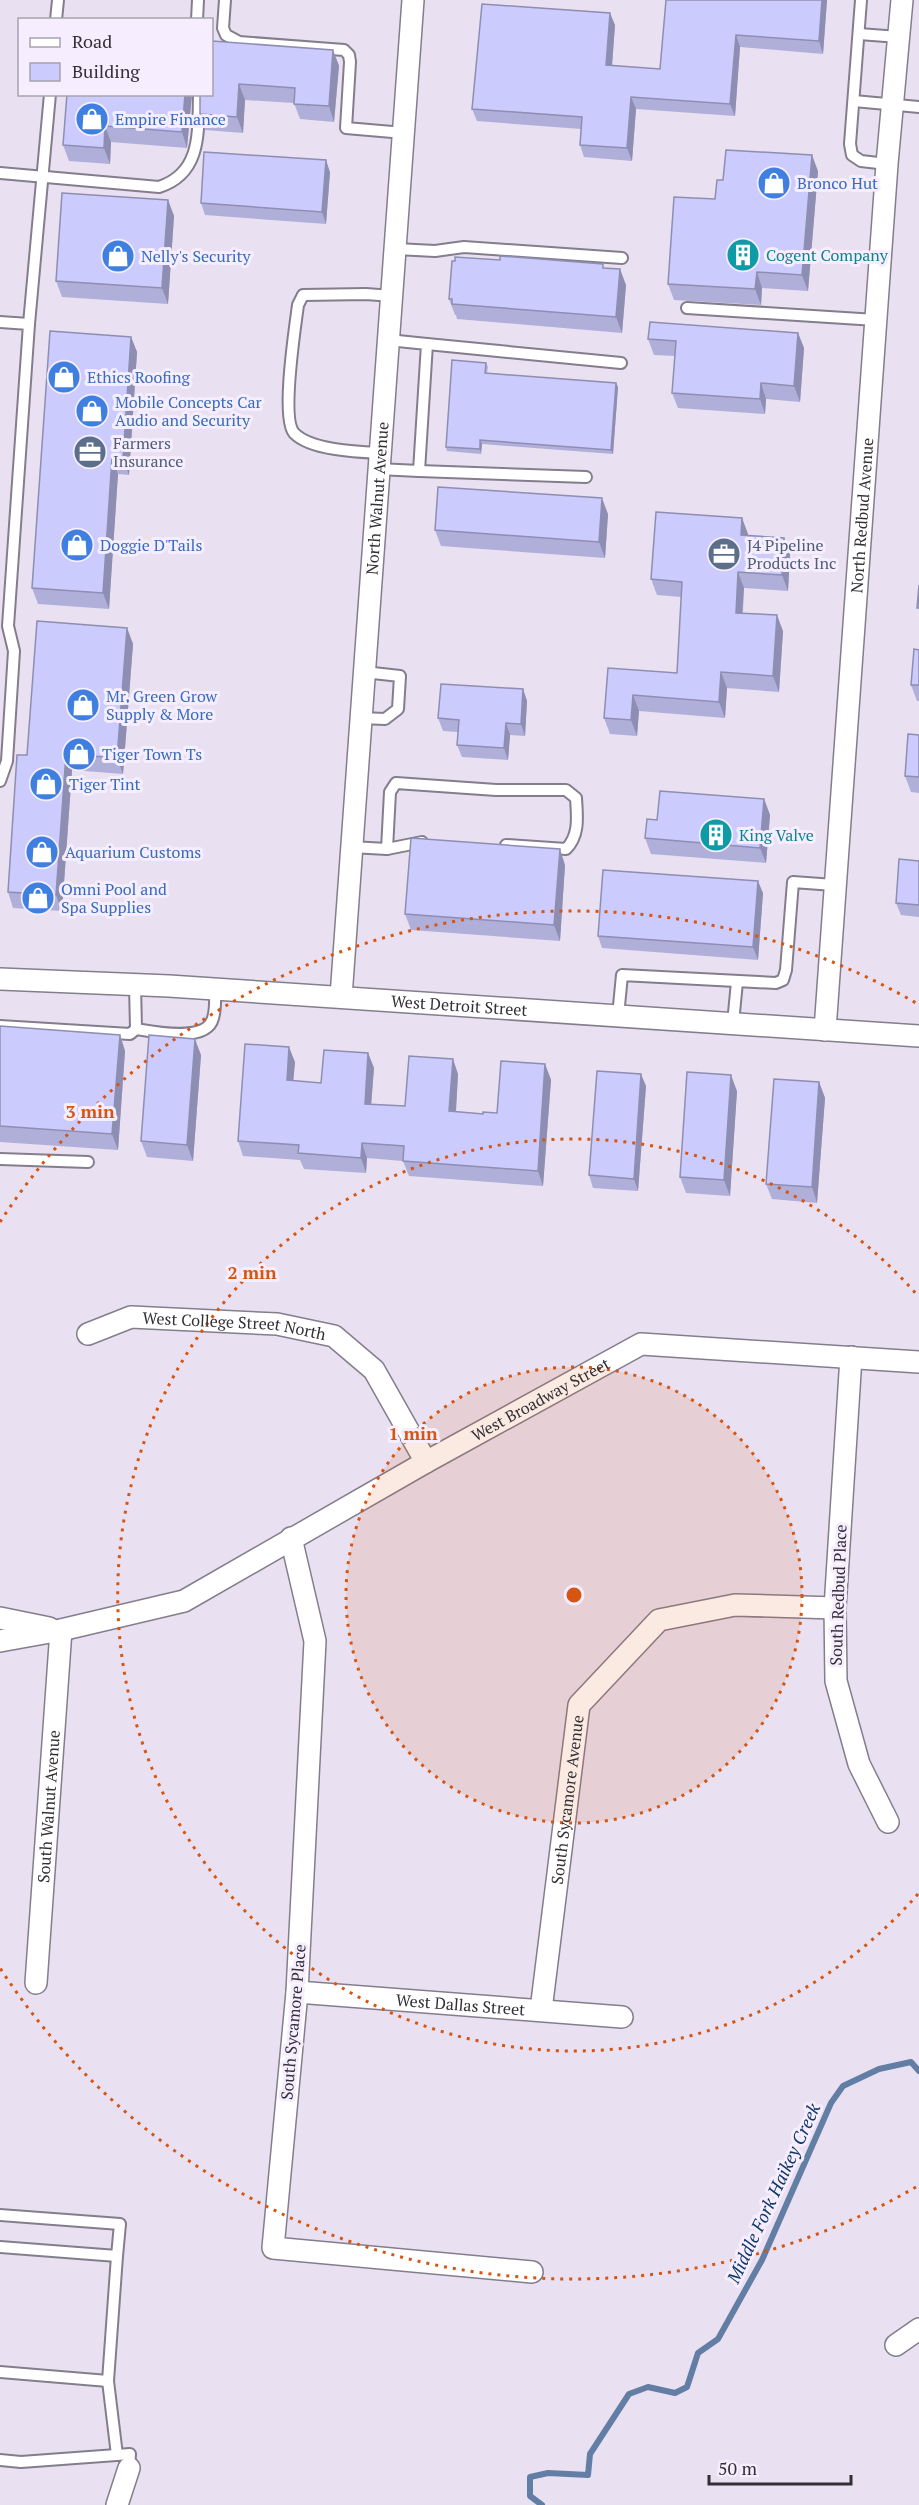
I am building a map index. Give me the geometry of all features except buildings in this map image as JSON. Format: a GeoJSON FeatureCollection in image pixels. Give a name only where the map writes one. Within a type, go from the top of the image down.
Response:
{"type":"FeatureCollection","features":[{"type":"Feature","properties":{"kind":"street"},"geometry":{"type":"LineString","coordinates":[[406,0],[413,0]]}},
{"type":"Feature","properties":{"kind":"street","name":"North Walnut Avenue"},"geometry":{"type":"LineString","coordinates":[[340,997],[413,0]]}},
{"type":"Feature","properties":{"kind":"street","name":"North Redbud Avenue"},"geometry":{"type":"LineString","coordinates":[[825,1030],[887,164],[902,0]]}},
{"type":"Feature","properties":{"kind":"street","name":"West Detroit Street"},"geometry":{"type":"LineString","coordinates":[[0,978],[215,989],[919,1036]]}},
{"type":"Feature","properties":{"kind":"street","name":"West College Street North"},"geometry":{"type":"LineString","coordinates":[[88,1334],[131,1317],[277,1324],[334,1336],[374,1370],[426,1462]]}},
{"type":"Feature","properties":{"kind":"street","name":"West Broadway Street"},"geometry":{"type":"LineString","coordinates":[[0,1641],[61,1630],[184,1601],[426,1462],[641,1344],[919,1362]]}},
{"type":"Feature","properties":{"kind":"street","name":"South Redbud Place"},"geometry":{"type":"LineString","coordinates":[[851,1357],[835,1608],[836,1681],[860,1764],[888,1822]]}},
{"type":"Feature","properties":{"kind":"street","name":"South Sycamore Place"},"geometry":{"type":"LineString","coordinates":[[291,1538],[315,1641],[297,1992],[273,2248],[531,2272]]}},
{"type":"Feature","properties":{"kind":"street","name":"South Sycamore Avenue"},"geometry":{"type":"LineString","coordinates":[[541,2010],[579,1705],[659,1620],[735,1605],[835,1608]]}},
{"type":"Feature","properties":{"kind":"street","name":"West Broadway Street"},"geometry":{"type":"LineString","coordinates":[[0,1618],[61,1630]]}},
{"type":"Feature","properties":{"kind":"street","name":"South Walnut Avenue"},"geometry":{"type":"LineString","coordinates":[[36,1983],[61,1630]]}},
{"type":"Feature","properties":{"kind":"street","name":"West Dallas Street"},"geometry":{"type":"LineString","coordinates":[[297,1992],[622,2017]]}},
{"type":"Feature","properties":{"kind":"street"},"geometry":{"type":"LineString","coordinates":[[896,2345],[919,2329]]}},
{"type":"Feature","properties":{"kind":"street"},"geometry":{"type":"LineString","coordinates":[[117,2505],[123,2461]]}},
{"type":"Feature","properties":{"kind":"lane"},"geometry":{"type":"LineString","coordinates":[[56,18],[58,0]]}},
{"type":"Feature","properties":{"kind":"lane"},"geometry":{"type":"LineString","coordinates":[[197,18],[198,0]]}},
{"type":"Feature","properties":{"kind":"lane"},"geometry":{"type":"LineString","coordinates":[[225,0],[223,28],[231,39],[239,42],[344,50],[349,55],[350,62],[346,128],[404,133]]}},
{"type":"Feature","properties":{"kind":"lane"},"geometry":{"type":"LineString","coordinates":[[861,0],[850,144],[852,155],[861,160],[887,164]]}},
{"type":"Feature","properties":{"kind":"lane"},"geometry":{"type":"LineString","coordinates":[[859,34],[899,37]]}},
{"type":"Feature","properties":{"kind":"lane"},"geometry":{"type":"LineString","coordinates":[[0,781],[7,761],[14,651],[4,626],[50,96]]}},
{"type":"Feature","properties":{"kind":"lane"},"geometry":{"type":"LineString","coordinates":[[0,173],[159,187],[174,182],[191,162],[197,138],[199,96]]}},
{"type":"Feature","properties":{"kind":"lane"},"geometry":{"type":"LineString","coordinates":[[854,101],[919,107]]}},
{"type":"Feature","properties":{"kind":"lane"},"geometry":{"type":"LineString","coordinates":[[396,249],[435,251],[464,247],[622,258]]}},
{"type":"Feature","properties":{"kind":"lane"},"geometry":{"type":"LineString","coordinates":[[392,296],[303,295],[298,305],[290,376],[288,422],[294,433],[311,444],[351,452],[419,471],[586,477]]}},
{"type":"Feature","properties":{"kind":"lane"},"geometry":{"type":"LineString","coordinates":[[687,308],[876,320]]}},
{"type":"Feature","properties":{"kind":"lane"},"geometry":{"type":"LineString","coordinates":[[0,322],[29,324]]}},
{"type":"Feature","properties":{"kind":"lane"},"geometry":{"type":"LineString","coordinates":[[388,340],[621,363]]}},
{"type":"Feature","properties":{"kind":"lane"},"geometry":{"type":"LineString","coordinates":[[419,471],[427,344]]}},
{"type":"Feature","properties":{"kind":"lane"},"geometry":{"type":"LineString","coordinates":[[361,718],[386,719],[399,709],[400,676],[364,672]]}},
{"type":"Feature","properties":{"kind":"lane"},"geometry":{"type":"LineString","coordinates":[[387,849],[390,792],[396,783],[496,790],[566,790],[576,798],[577,828],[572,843],[566,849],[491,844]]}},
{"type":"Feature","properties":{"kind":"lane"},"geometry":{"type":"LineString","coordinates":[[351,847],[387,849],[429,841]]}},
{"type":"Feature","properties":{"kind":"lane"},"geometry":{"type":"LineString","coordinates":[[618,1016],[622,975],[736,982],[776,983],[783,980],[786,970],[793,882],[834,885]]}},
{"type":"Feature","properties":{"kind":"lane"},"geometry":{"type":"LineString","coordinates":[[733,1023],[736,982]]}},
{"type":"Feature","properties":{"kind":"lane"},"geometry":{"type":"LineString","coordinates":[[135,985],[136,1029]]}},
{"type":"Feature","properties":{"kind":"lane"},"geometry":{"type":"LineString","coordinates":[[0,1026],[130,1034],[136,1029],[177,1035],[203,1031],[213,1020],[215,989]]}},
{"type":"Feature","properties":{"kind":"lane"},"geometry":{"type":"LineString","coordinates":[[0,1159],[88,1162]]}},
{"type":"Feature","properties":{"kind":"lane"},"geometry":{"type":"LineString","coordinates":[[0,2215],[120,2224],[108,2381],[123,2461],[21,2462],[0,2460]]}},
{"type":"Feature","properties":{"kind":"lane"},"geometry":{"type":"LineString","coordinates":[[0,2247],[117,2256]]}},
{"type":"Feature","properties":{"kind":"lane"},"geometry":{"type":"LineString","coordinates":[[0,2372],[108,2381]]}},
{"type":"Feature","properties":{"kind":"waterway","name":"Middle Fork Haikey Creek"},"geometry":{"type":"LineString","coordinates":[[542,2505],[530,2496],[530,2477],[548,2473],[588,2475],[590,2454],[629,2394],[648,2387],[675,2393],[687,2387],[698,2353],[718,2339],[762,2260],[831,2103],[843,2086],[879,2069],[911,2062],[919,2071]]}},
{"type":"Feature","properties":{"kind":"place","name":"Empire Finance"},"geometry":{"type":"Point","coordinates":[92,119]}},
{"type":"Feature","properties":{"kind":"place","name":"Bronco Hut"},"geometry":{"type":"Point","coordinates":[774,183]}},
{"type":"Feature","properties":{"kind":"place","name":"Cogent Company"},"geometry":{"type":"Point","coordinates":[743,255]}},
{"type":"Feature","properties":{"kind":"place","name":"Nelly's Security"},"geometry":{"type":"Point","coordinates":[118,256]}},
{"type":"Feature","properties":{"kind":"place","name":"Ethics Roofing"},"geometry":{"type":"Point","coordinates":[64,377]}},
{"type":"Feature","properties":{"kind":"place","name":"Mobile Concepts Car Audio and Security"},"geometry":{"type":"Point","coordinates":[92,411]}},
{"type":"Feature","properties":{"kind":"place","name":"Farmers Insurance"},"geometry":{"type":"Point","coordinates":[90,452]}},
{"type":"Feature","properties":{"kind":"place","name":"Doggie D'Tails"},"geometry":{"type":"Point","coordinates":[77,545]}},
{"type":"Feature","properties":{"kind":"place","name":"J4 Pipeline Products Inc"},"geometry":{"type":"Point","coordinates":[724,554]}},
{"type":"Feature","properties":{"kind":"place","name":"Mr. Green Grow Supply & More"},"geometry":{"type":"Point","coordinates":[83,705]}},
{"type":"Feature","properties":{"kind":"place","name":"Tiger Town Ts"},"geometry":{"type":"Point","coordinates":[79,754]}},
{"type":"Feature","properties":{"kind":"place","name":"Tiger Tint"},"geometry":{"type":"Point","coordinates":[46,784]}},
{"type":"Feature","properties":{"kind":"place","name":"King Valve"},"geometry":{"type":"Point","coordinates":[716,835]}},
{"type":"Feature","properties":{"kind":"place","name":"Aquarium Customs"},"geometry":{"type":"Point","coordinates":[42,852]}},
{"type":"Feature","properties":{"kind":"place","name":"Omni Pool and Spa Supplies"},"geometry":{"type":"Point","coordinates":[38,898]}}]}
